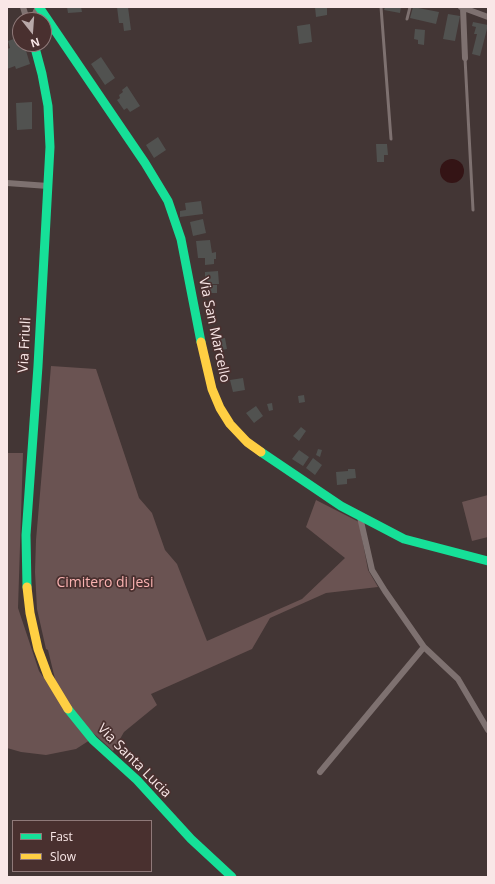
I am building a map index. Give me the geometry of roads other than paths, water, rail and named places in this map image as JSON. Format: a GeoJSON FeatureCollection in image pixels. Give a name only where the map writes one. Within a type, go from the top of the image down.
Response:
{"type":"FeatureCollection","features":[{"type":"Feature","properties":{"kind":"street","name":"Via San Marcello"},"geometry":{"type":"LineString","coordinates":[[38,7],[141,157],[168,201],[182,239],[204,360],[212,389],[220,408],[230,424],[247,442],[341,506],[360,517],[404,539],[484,560]]}},
{"type":"Feature","properties":{"kind":"street"},"geometry":{"type":"LineString","coordinates":[[465,58],[462,7],[488,17]]}},
{"type":"Feature","properties":{"kind":"street","name":"Via Friuli"},"geometry":{"type":"LineString","coordinates":[[36,52],[48,106],[50,147],[38,366],[26,535],[26,577],[30,613],[38,649]]}},
{"type":"Feature","properties":{"kind":"street"},"geometry":{"type":"LineString","coordinates":[[7,183],[48,186]]}},
{"type":"Feature","properties":{"kind":"street"},"geometry":{"type":"LineString","coordinates":[[360,517],[372,570],[424,648],[458,679],[488,730]]}},
{"type":"Feature","properties":{"kind":"street"},"geometry":{"type":"LineString","coordinates":[[320,772],[424,648]]}},
{"type":"Feature","properties":{"kind":"street","name":"Via Santa Lucia"},"geometry":{"type":"LineString","coordinates":[[38,649],[48,676],[57,693],[68,710],[84,729],[103,750],[137,780],[191,839],[232,877]]}},
{"type":"Feature","properties":{"kind":"lane"},"geometry":{"type":"LineString","coordinates":[[381,7],[391,139]]}},
{"type":"Feature","properties":{"kind":"lane"},"geometry":{"type":"LineString","coordinates":[[406,19],[410,7]]}},
{"type":"Feature","properties":{"kind":"lane"},"geometry":{"type":"LineString","coordinates":[[465,58],[473,210]]}},
{"type":"Feature","properties":{"kind":"park label","name":"Cimitero di Jesi"},"geometry":{"type":"Point","coordinates":[105,583]}}]}
